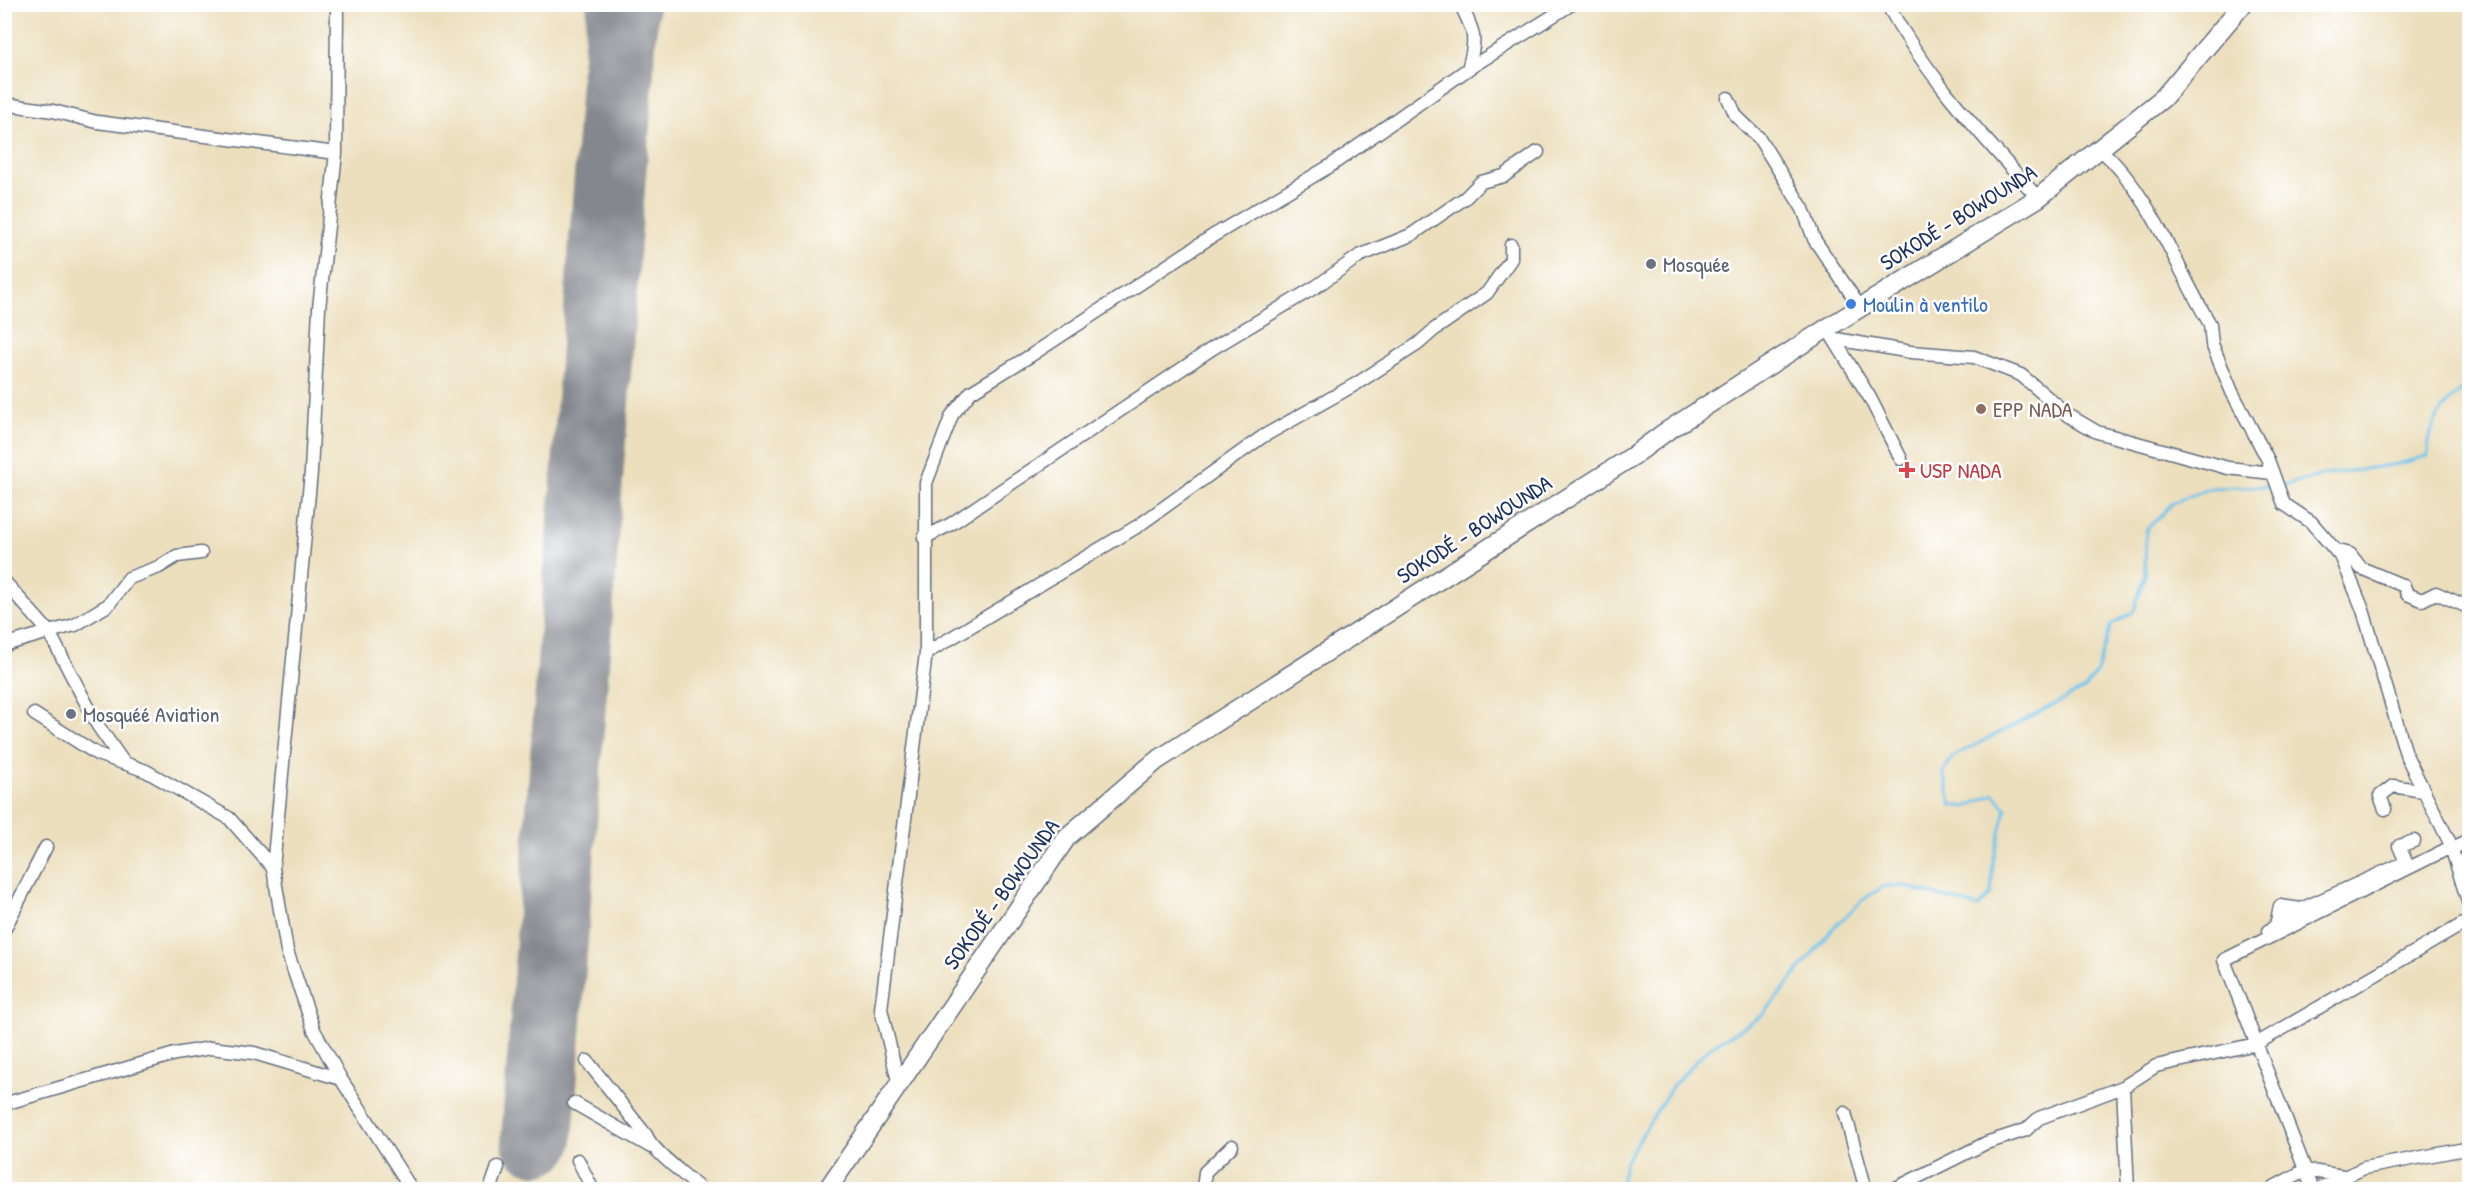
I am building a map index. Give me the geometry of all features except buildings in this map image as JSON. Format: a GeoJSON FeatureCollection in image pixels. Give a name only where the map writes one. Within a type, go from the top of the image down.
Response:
{"type":"FeatureCollection","features":[{"type":"Feature","properties":{"kind":"main road","name":"SOKODÉ - BOWOUNDA"},"geometry":{"type":"LineString","coordinates":[[826,1190],[898,1081],[1067,837],[1156,761],[1633,456],[1664,433],[1830,334],[1860,308],[2038,198],[2163,99],[2243,4]]}},
{"type":"Feature","properties":{"kind":"street"},"geometry":{"type":"LineString","coordinates":[[337,4],[336,153],[320,308],[311,472],[273,868],[287,951],[314,1030],[341,1080],[412,1190]]}},
{"type":"Feature","properties":{"kind":"street"},"geometry":{"type":"LineString","coordinates":[[1460,4],[1474,30],[1474,48],[1468,69]]}},
{"type":"Feature","properties":{"kind":"street"},"geometry":{"type":"LineString","coordinates":[[898,1081],[881,1009],[926,652],[924,538],[926,483],[952,415],[971,392],[1030,356],[1210,237],[1330,166],[1468,69],[1572,4]]}},
{"type":"Feature","properties":{"kind":"street"},"geometry":{"type":"LineString","coordinates":[[1887,4],[1909,44],[1941,90],[2038,198]]}},
{"type":"Feature","properties":{"kind":"street"},"geometry":{"type":"LineString","coordinates":[[1728,98],[1736,116],[1759,138],[1803,209],[1814,238],[1860,308]]}},
{"type":"Feature","properties":{"kind":"street"},"geometry":{"type":"LineString","coordinates":[[4,104],[52,111],[97,122],[336,153]]}},
{"type":"Feature","properties":{"kind":"street"},"geometry":{"type":"LineString","coordinates":[[2100,149],[2117,164],[2149,211],[2210,324],[2212,344],[2232,392],[2268,460],[2284,504],[2311,522],[2342,558],[2363,610],[2408,757],[2453,849],[2469,908]]}},
{"type":"Feature","properties":{"kind":"street"},"geometry":{"type":"LineString","coordinates":[[924,538],[951,524],[1213,348],[1317,286],[1359,256],[1411,235],[1466,198],[1481,182],[1504,176],[1538,152]]}},
{"type":"Feature","properties":{"kind":"street"},"geometry":{"type":"LineString","coordinates":[[926,652],[1138,526],[1262,437],[1356,384],[1418,344],[1487,293],[1511,259],[1511,245]]}},
{"type":"Feature","properties":{"kind":"street"},"geometry":{"type":"LineString","coordinates":[[1830,334],[1911,352],[1974,357],[2021,375],[2068,416],[2097,432],[2228,468],[2272,473]]}},
{"type":"Feature","properties":{"kind":"street"},"geometry":{"type":"LineString","coordinates":[[1830,334],[1870,398],[1901,459]]}},
{"type":"Feature","properties":{"kind":"street"},"geometry":{"type":"LineString","coordinates":[[2335,550],[2350,554],[2361,568],[2404,586],[2407,594],[2422,600],[2436,593],[2469,608]]}},
{"type":"Feature","properties":{"kind":"street"},"geometry":{"type":"LineString","coordinates":[[4,645],[75,625],[108,605],[129,578],[159,567],[177,556],[201,553]]}},
{"type":"Feature","properties":{"kind":"street"},"geometry":{"type":"LineString","coordinates":[[4,581],[49,632],[98,726],[124,763]]}},
{"type":"Feature","properties":{"kind":"street"},"geometry":{"type":"LineString","coordinates":[[34,714],[97,754],[146,771],[229,818],[273,868]]}},
{"type":"Feature","properties":{"kind":"street"},"geometry":{"type":"LineString","coordinates":[[2385,809],[2380,796],[2393,786],[2423,791]]}},
{"type":"Feature","properties":{"kind":"street"},"geometry":{"type":"LineString","coordinates":[[2469,838],[2453,849],[2451,847],[2224,960],[2314,1190],[2364,1168],[2469,1148]]}},
{"type":"Feature","properties":{"kind":"street"},"geometry":{"type":"LineString","coordinates":[[2250,947],[2252,942],[2301,909],[2406,862],[2399,846],[2414,841]]}},
{"type":"Feature","properties":{"kind":"street"},"geometry":{"type":"LineString","coordinates":[[4,930],[46,847]]}},
{"type":"Feature","properties":{"kind":"street"},"geometry":{"type":"LineString","coordinates":[[1892,1190],[1986,1143],[2026,1130],[2039,1118],[2123,1087],[2156,1066],[2256,1044],[2469,920]]}},
{"type":"Feature","properties":{"kind":"street"},"geometry":{"type":"LineString","coordinates":[[4,1104],[175,1054],[211,1048],[254,1053],[341,1080]]}},
{"type":"Feature","properties":{"kind":"street"},"geometry":{"type":"LineString","coordinates":[[587,1061],[646,1135],[651,1147]]}},
{"type":"Feature","properties":{"kind":"street"},"geometry":{"type":"LineString","coordinates":[[2123,1087],[2128,1190]]}},
{"type":"Feature","properties":{"kind":"street"},"geometry":{"type":"LineString","coordinates":[[574,1103],[651,1147],[671,1161],[701,1190]]}},
{"type":"Feature","properties":{"kind":"street"},"geometry":{"type":"LineString","coordinates":[[1845,1113],[1866,1190]]}},
{"type":"Feature","properties":{"kind":"street"},"geometry":{"type":"LineString","coordinates":[[1203,1190],[1205,1172],[1232,1146]]}},
{"type":"Feature","properties":{"kind":"street"},"geometry":{"type":"LineString","coordinates":[[578,1160],[593,1190]]}},
{"type":"Feature","properties":{"kind":"street"},"geometry":{"type":"LineString","coordinates":[[490,1190],[498,1167]]}},
{"type":"Feature","properties":{"kind":"street"},"geometry":{"type":"LineString","coordinates":[[2261,1190],[2279,1188],[2305,1170],[2343,1176]]}},
{"type":"Feature","properties":{"kind":"waterway"},"geometry":{"type":"LineString","coordinates":[[2281,486],[2324,475],[2398,464],[2427,456],[2431,431],[2435,422],[2445,406],[2470,382]]}},
{"type":"Feature","properties":{"kind":"waterway"},"geometry":{"type":"LineString","coordinates":[[1620,1190],[1625,1162],[1673,1085],[1709,1048],[1763,1015],[1834,927],[1864,899],[1884,886],[1903,886],[1979,907],[1991,894],[1993,862],[2006,808],[1994,794],[1966,807],[1952,805],[1943,773],[1952,757],[2086,688],[2097,672],[2111,625],[2134,611],[2145,575],[2146,530],[2174,502],[2211,488],[2275,486]]}},
{"type":"Feature","properties":{"kind":"runway"},"geometry":{"type":"LineString","coordinates":[[537,1139],[623,4]]}},
{"type":"Feature","properties":{"kind":"place","name":"Mosquée"},"geometry":{"type":"Point","coordinates":[1651,264]}},
{"type":"Feature","properties":{"kind":"place","name":"Moulin à ventilo"},"geometry":{"type":"Point","coordinates":[1851,304]}},
{"type":"Feature","properties":{"kind":"place","name":"EPP NADA"},"geometry":{"type":"Point","coordinates":[1981,409]}},
{"type":"Feature","properties":{"kind":"place","name":"USP NADA"},"geometry":{"type":"Point","coordinates":[1907,470]}},
{"type":"Feature","properties":{"kind":"place","name":"Mosquéé Aviation"},"geometry":{"type":"Point","coordinates":[71,714]}}]}
